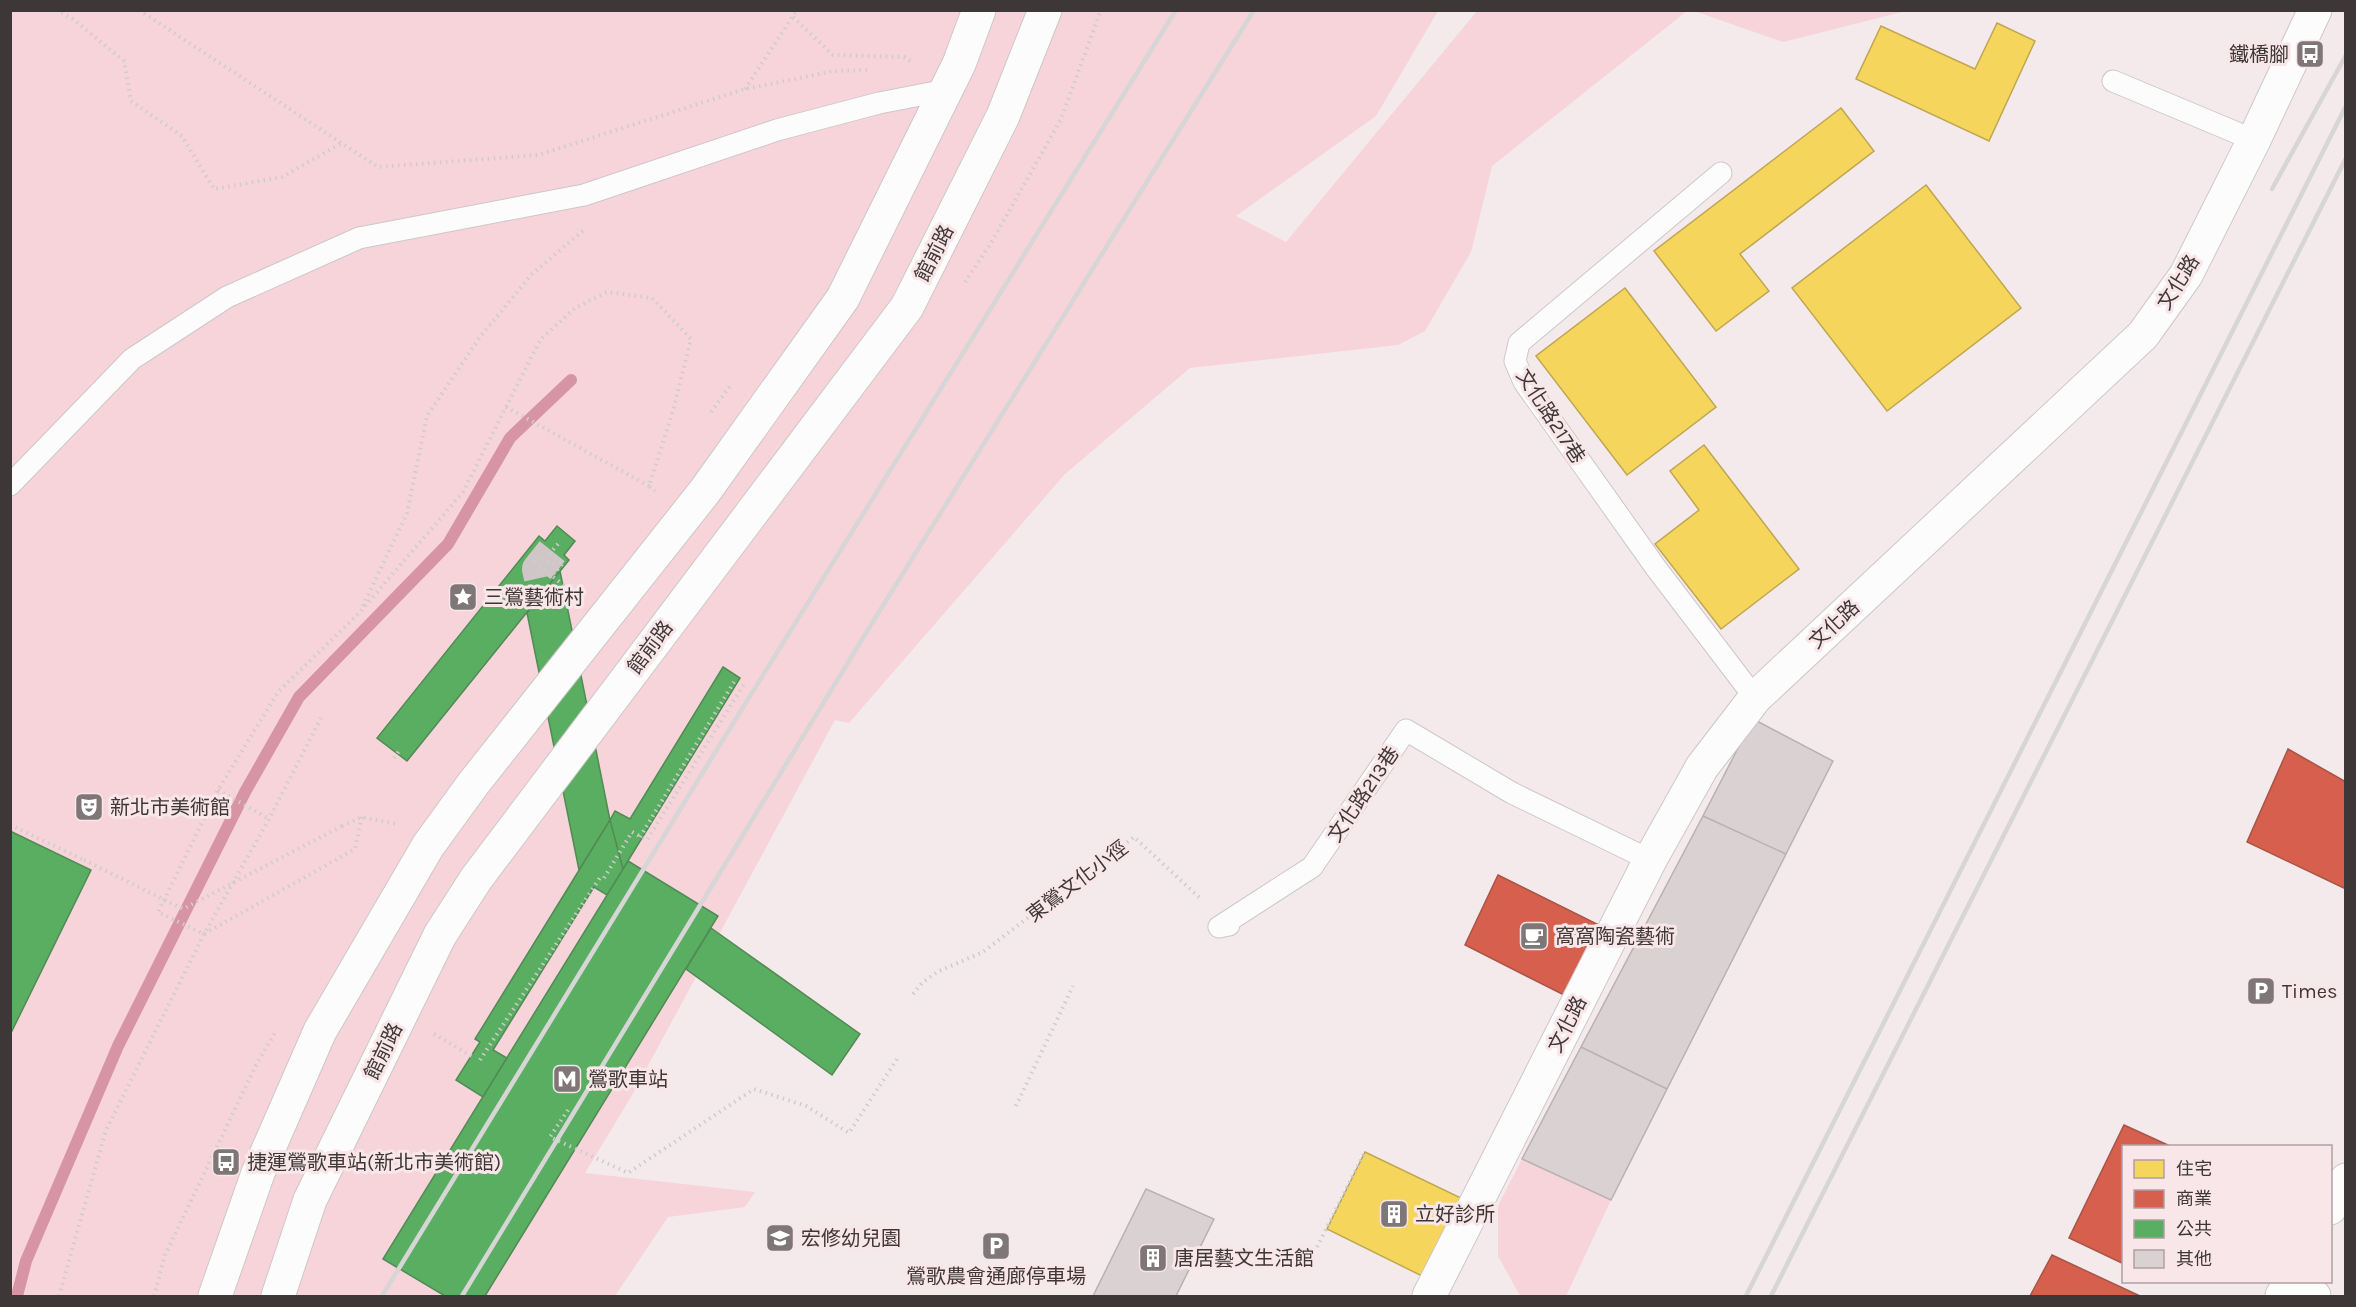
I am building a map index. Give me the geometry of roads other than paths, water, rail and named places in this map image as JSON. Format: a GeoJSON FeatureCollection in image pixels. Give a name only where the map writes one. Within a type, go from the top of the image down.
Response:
{"type":"FeatureCollection","features":[{"type":"Feature","properties":{"kind":"street"},"geometry":{"type":"LineString","coordinates":[[215,1296],[258,1173],[320,1031],[428,846],[473,784],[705,491],[843,298],[936,80],[959,64],[979,10]]}},
{"type":"Feature","properties":{"kind":"street","name":"館前路"},"geometry":{"type":"LineString","coordinates":[[278,1296],[310,1200],[440,935],[483,870],[907,307],[1003,116],[1045,10]]}},
{"type":"Feature","properties":{"kind":"street","name":"文化路"},"geometry":{"type":"LineString","coordinates":[[1429,1296],[1650,860],[1702,767],[1755,698],[2143,335],[2186,275],[2254,140],[2315,10]]}},
{"type":"Feature","properties":{"kind":"lane"},"geometry":{"type":"LineString","coordinates":[[10,485],[132,359],[227,297],[359,238],[584,195],[777,130],[879,103],[910,98],[936,80]]}},
{"type":"Feature","properties":{"kind":"lane"},"geometry":{"type":"LineString","coordinates":[[2114,81],[2254,140]]}},
{"type":"Feature","properties":{"kind":"lane","name":"文化路217巷"},"geometry":{"type":"LineString","coordinates":[[1721,173],[1519,344],[1515,361],[1524,382],[1642,549],[1755,698]]}},
{"type":"Feature","properties":{"kind":"lane","name":"文化路213巷"},"geometry":{"type":"LineString","coordinates":[[1229,925],[1219,927],[1312,867],[1406,730],[1512,793],[1650,860]]}},
{"type":"Feature","properties":{"kind":"waterway"},"geometry":{"type":"LineString","coordinates":[[17,1296],[26,1261],[118,1046],[245,792],[299,697],[448,544],[510,438],[571,380]]}},
{"type":"Feature","properties":{"kind":"tunnel"},"geometry":{"type":"LineString","coordinates":[[540,578],[538,569],[558,544]]}},
{"type":"Feature","properties":{"kind":"railway"},"geometry":{"type":"LineString","coordinates":[[382,1296],[719,746],[1176,10]]}},
{"type":"Feature","properties":{"kind":"railway"},"geometry":{"type":"LineString","coordinates":[[462,1296],[877,615],[1254,10]]}},
{"type":"Feature","properties":{"kind":"railway"},"geometry":{"type":"LineString","coordinates":[[2272,189],[2346,55]]}},
{"type":"Feature","properties":{"kind":"railway"},"geometry":{"type":"LineString","coordinates":[[1746,1296],[2346,106]]}},
{"type":"Feature","properties":{"kind":"railway"},"geometry":{"type":"LineString","coordinates":[[1771,1296],[2346,158]]}},
{"type":"Feature","properties":{"kind":"place","name":"鐵橋腳"},"geometry":{"type":"Point","coordinates":[2310,54]}},
{"type":"Feature","properties":{"kind":"place","name":"三鶯藝術村"},"geometry":{"type":"Point","coordinates":[463,597]}},
{"type":"Feature","properties":{"kind":"place","name":"新北市美術館"},"geometry":{"type":"Point","coordinates":[89,807]}},
{"type":"Feature","properties":{"kind":"place","name":"窩窩陶瓷藝術"},"geometry":{"type":"Point","coordinates":[1534,936]}},
{"type":"Feature","properties":{"kind":"place","name":"Times"},"geometry":{"type":"Point","coordinates":[2261,991]}},
{"type":"Feature","properties":{"kind":"place","name":"鶯歌車站"},"geometry":{"type":"Point","coordinates":[567,1079]}},
{"type":"Feature","properties":{"kind":"place","name":"捷運鶯歌車站(新北市美術館)"},"geometry":{"type":"Point","coordinates":[226,1162]}},
{"type":"Feature","properties":{"kind":"place","name":"立好診所"},"geometry":{"type":"Point","coordinates":[1394,1214]}},
{"type":"Feature","properties":{"kind":"place","name":"宏修幼兒園"},"geometry":{"type":"Point","coordinates":[780,1238]}},
{"type":"Feature","properties":{"kind":"place","name":"鶯歌農會通廊停車場"},"geometry":{"type":"Point","coordinates":[996,1246]}},
{"type":"Feature","properties":{"kind":"place","name":"唐居藝文生活館"},"geometry":{"type":"Point","coordinates":[1153,1258]}}]}
